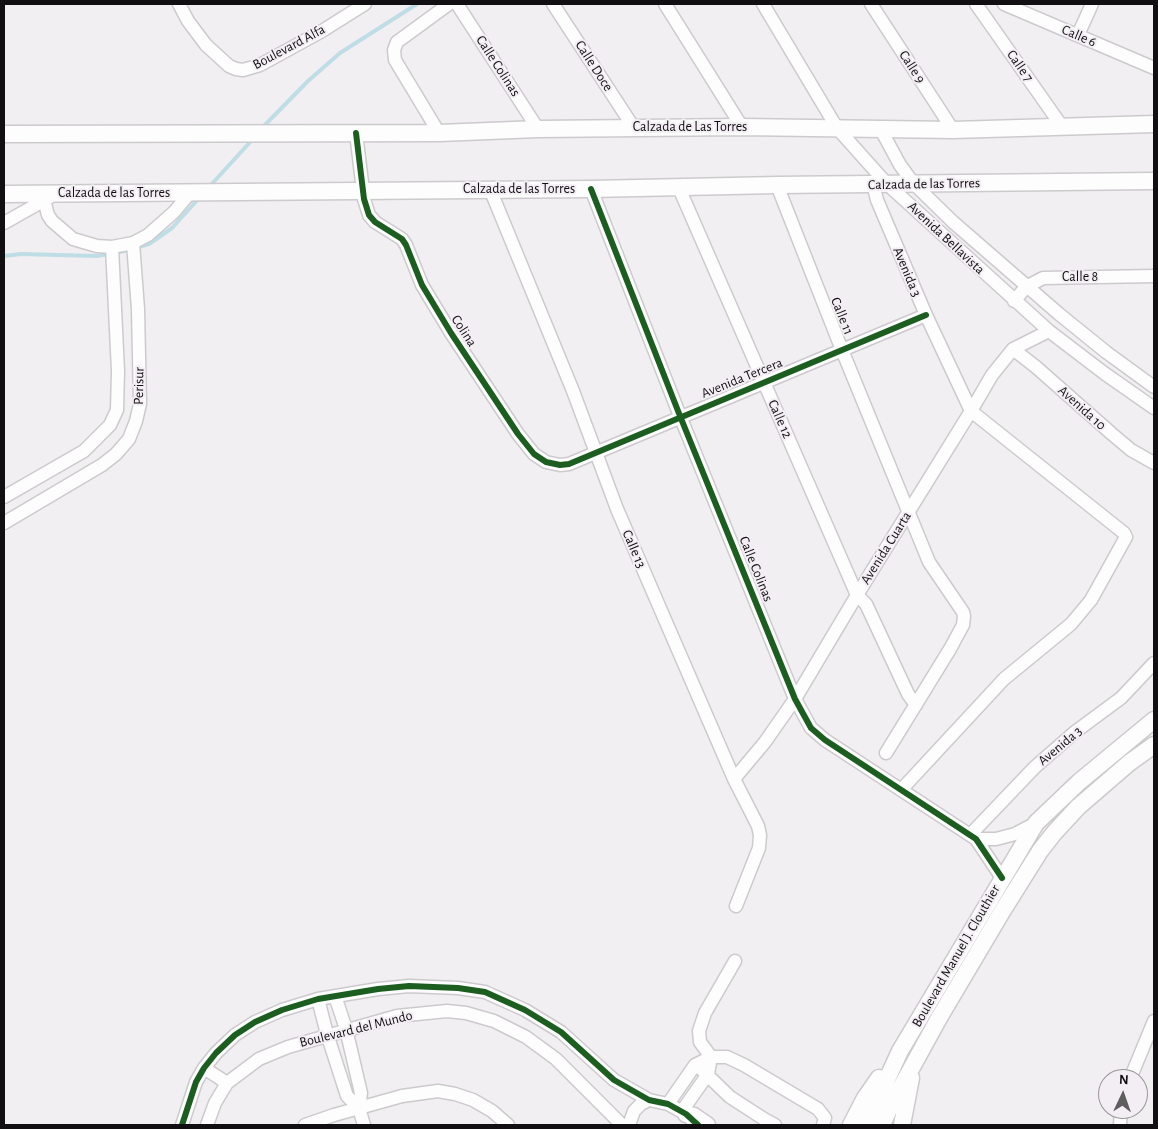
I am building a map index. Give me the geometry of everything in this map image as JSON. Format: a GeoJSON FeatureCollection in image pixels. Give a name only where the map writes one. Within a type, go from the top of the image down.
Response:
{"type":"FeatureCollection","features":[{"type":"Feature","properties":{"kind":"main road","name":"Calzada de Las Torres"},"geometry":{"type":"LineString","coordinates":[[4,134],[439,133],[538,129],[742,127],[953,130],[1154,124]]}},
{"type":"Feature","properties":{"kind":"main road","name":"Calzada de las Torres"},"geometry":{"type":"LineString","coordinates":[[4,194],[50,197],[363,190],[679,188],[777,185],[1154,181]]}},
{"type":"Feature","properties":{"kind":"main road","name":"Boulevard Manuel J. Clouthier"},"geometry":{"type":"LineString","coordinates":[[866,1125],[900,1051],[1036,823],[1078,782],[1154,720]]}},
{"type":"Feature","properties":{"kind":"main road","name":"Boulevard Manuel J. Clouthier"},"geometry":{"type":"LineString","coordinates":[[882,1125],[913,1063],[1003,910],[1054,833],[1083,803],[1154,744]]}},
{"type":"Feature","properties":{"kind":"main road"},"geometry":{"type":"LineString","coordinates":[[851,1125],[865,1098],[889,1063],[900,1051]]}},
{"type":"Feature","properties":{"kind":"main road"},"geometry":{"type":"LineString","coordinates":[[902,1125],[913,1063]]}},
{"type":"Feature","properties":{"kind":"main road"},"geometry":{"type":"LineString","coordinates":[[689,1117],[694,1116],[707,1125]]}},
{"type":"Feature","properties":{"kind":"street","name":"Boulevard Alfa"},"geometry":{"type":"LineString","coordinates":[[179,4],[188,21],[206,45],[230,66],[243,70],[260,64],[322,31],[365,4]]}},
{"type":"Feature","properties":{"kind":"street"},"geometry":{"type":"LineString","coordinates":[[439,133],[395,60],[394,50],[396,42],[449,4]]}},
{"type":"Feature","properties":{"kind":"street","name":"Calle Colinas"},"geometry":{"type":"LineString","coordinates":[[457,4],[538,129]]}},
{"type":"Feature","properties":{"kind":"street","name":"Calle Doce"},"geometry":{"type":"LineString","coordinates":[[553,4],[634,128]]}},
{"type":"Feature","properties":{"kind":"street"},"geometry":{"type":"LineString","coordinates":[[665,4],[742,127]]}},
{"type":"Feature","properties":{"kind":"street","name":"Avenida Bellavista"},"geometry":{"type":"LineString","coordinates":[[763,4],[837,128],[880,184],[1049,331],[1154,408]]}},
{"type":"Feature","properties":{"kind":"street","name":"Calle 9"},"geometry":{"type":"LineString","coordinates":[[871,4],[953,130]]}},
{"type":"Feature","properties":{"kind":"street","name":"Calle 7"},"geometry":{"type":"LineString","coordinates":[[976,4],[1063,128]]}},
{"type":"Feature","properties":{"kind":"street","name":"Calle 6"},"geometry":{"type":"LineString","coordinates":[[1004,4],[1154,68]]}},
{"type":"Feature","properties":{"kind":"street"},"geometry":{"type":"LineString","coordinates":[[1078,35],[1092,4]]}},
{"type":"Feature","properties":{"kind":"street","name":"Avenida Bellavista"},"geometry":{"type":"LineString","coordinates":[[880,128],[900,165],[914,184],[954,222],[1026,287],[1106,352],[1154,387]]}},
{"type":"Feature","properties":{"kind":"street","name":"Colina"},"geometry":{"type":"LineString","coordinates":[[356,133],[363,190],[369,215],[374,222],[402,238],[422,285],[433,304],[484,386],[526,444],[540,459],[546,462],[560,465],[568,464]]}},
{"type":"Feature","properties":{"kind":"street","name":"Avenida 3"},"geometry":{"type":"LineString","coordinates":[[880,184],[877,200],[926,315],[971,411]]}},
{"type":"Feature","properties":{"kind":"street","name":"Calle 11"},"geometry":{"type":"LineString","coordinates":[[777,185],[908,512],[930,562],[963,612],[964,619],[950,648],[916,705]]}},
{"type":"Feature","properties":{"kind":"street","name":"Calle 12"},"geometry":{"type":"LineString","coordinates":[[679,188],[857,595],[866,604],[908,694],[916,705]]}},
{"type":"Feature","properties":{"kind":"street","name":"Calle 13"},"geometry":{"type":"LineString","coordinates":[[490,189],[574,391],[617,508],[734,779],[758,826],[760,835],[759,848],[736,906]]}},
{"type":"Feature","properties":{"kind":"street","name":"Calle Colinas"},"geometry":{"type":"LineString","coordinates":[[591,189],[680,416],[795,699],[811,728],[825,740],[973,837],[1002,878]]}},
{"type":"Feature","properties":{"kind":"street"},"geometry":{"type":"LineString","coordinates":[[50,197],[48,215],[52,221],[73,239],[98,246],[112,247],[133,243],[156,229],[190,193]]}},
{"type":"Feature","properties":{"kind":"street"},"geometry":{"type":"LineString","coordinates":[[4,223],[50,197]]}},
{"type":"Feature","properties":{"kind":"street","name":"Perisur"},"geometry":{"type":"LineString","coordinates":[[4,523],[102,465],[116,454],[128,440],[136,421],[140,404],[138,309],[133,243]]}},
{"type":"Feature","properties":{"kind":"street","name":"Perisur"},"geometry":{"type":"LineString","coordinates":[[4,497],[84,451],[110,425],[117,410],[118,371],[112,247]]}},
{"type":"Feature","properties":{"kind":"street","name":"Calle 8"},"geometry":{"type":"LineString","coordinates":[[1014,302],[1026,287],[1044,278],[1154,276]]}},
{"type":"Feature","properties":{"kind":"street","name":"Avenida Tercera"},"geometry":{"type":"LineString","coordinates":[[568,464],[926,315]]}},
{"type":"Feature","properties":{"kind":"street","name":"Avenida Cuarta"},"geometry":{"type":"LineString","coordinates":[[734,779],[766,742],[795,699],[992,374],[1013,348],[1049,331]]}},
{"type":"Feature","properties":{"kind":"street","name":"Avenida 10"},"geometry":{"type":"LineString","coordinates":[[1013,348],[1131,450],[1154,463]]}},
{"type":"Feature","properties":{"kind":"street"},"geometry":{"type":"LineString","coordinates":[[901,790],[1004,679],[1071,624],[1091,600],[1126,537],[1124,533],[971,411]]}},
{"type":"Feature","properties":{"kind":"street"},"geometry":{"type":"LineString","coordinates":[[19,488],[31,506]]}},
{"type":"Feature","properties":{"kind":"street","name":"Avenida 3"},"geometry":{"type":"LineString","coordinates":[[973,837],[1035,767],[1075,732],[1121,698],[1154,663]]}},
{"type":"Feature","properties":{"kind":"street"},"geometry":{"type":"LineString","coordinates":[[886,753],[916,705]]}},
{"type":"Feature","properties":{"kind":"street"},"geometry":{"type":"LineString","coordinates":[[973,837],[996,839],[1015,834],[1036,823]]}},
{"type":"Feature","properties":{"kind":"street"},"geometry":{"type":"LineString","coordinates":[[182,1125],[196,1082],[204,1068],[229,1041],[255,1022],[282,1010],[318,999],[409,986],[458,988],[485,992],[525,1010],[561,1032],[614,1080],[649,1100],[668,1104],[689,1117],[708,1074],[711,1057],[700,1042],[699,1031],[705,1013],[735,961]]}},
{"type":"Feature","properties":{"kind":"street"},"geometry":{"type":"LineString","coordinates":[[335,996],[356,1070],[361,1093],[359,1108],[364,1125]]}},
{"type":"Feature","properties":{"kind":"street"},"geometry":{"type":"LineString","coordinates":[[318,999],[347,1096],[359,1108]]}},
{"type":"Feature","properties":{"kind":"street","name":"Boulevard del Mundo"},"geometry":{"type":"LineString","coordinates":[[207,1125],[215,1103],[228,1083],[259,1059],[327,1034],[397,1016],[447,1011],[466,1013],[494,1021],[526,1037],[556,1059],[622,1125]]}},
{"type":"Feature","properties":{"kind":"street"},"geometry":{"type":"LineString","coordinates":[[1134,1069],[1154,1021]]}},
{"type":"Feature","properties":{"kind":"street"},"geometry":{"type":"LineString","coordinates":[[668,1104],[695,1065],[711,1057],[727,1057],[734,1059],[807,1102],[822,1113],[825,1118],[823,1125]]}},
{"type":"Feature","properties":{"kind":"street"},"geometry":{"type":"LineString","coordinates":[[695,1065],[708,1074],[730,1097],[764,1120],[775,1125]]}},
{"type":"Feature","properties":{"kind":"street"},"geometry":{"type":"LineString","coordinates":[[204,1068],[228,1083]]}},
{"type":"Feature","properties":{"kind":"street"},"geometry":{"type":"LineString","coordinates":[[341,1074],[349,1074],[356,1070]]}},
{"type":"Feature","properties":{"kind":"street"},"geometry":{"type":"LineString","coordinates":[[305,1125],[402,1096],[438,1091],[456,1094],[473,1100],[492,1111],[508,1125]]}},
{"type":"Feature","properties":{"kind":"street"},"geometry":{"type":"LineString","coordinates":[[628,1125],[634,1111],[641,1104],[649,1100]]}},
{"type":"Feature","properties":{"kind":"waterway"},"geometry":{"type":"LineString","coordinates":[[261,129],[308,81],[340,53],[417,4]]}},
{"type":"Feature","properties":{"kind":"waterway"},"geometry":{"type":"LineString","coordinates":[[210,186],[252,140]]}},
{"type":"Feature","properties":{"kind":"waterway"},"geometry":{"type":"LineString","coordinates":[[4,256],[21,254],[97,256],[149,244],[172,228],[200,197]]}},
{"type":"Feature","properties":{"kind":"cycle path"},"geometry":{"type":"LineString","coordinates":[[356,133],[364,199],[369,215],[375,222],[402,239],[422,285],[451,333],[518,434],[534,454],[546,462],[560,465],[569,464],[926,315]]}},
{"type":"Feature","properties":{"kind":"cycle path"},"geometry":{"type":"LineString","coordinates":[[591,189],[680,416],[795,699],[811,728],[825,740],[976,839],[1002,878]]}},
{"type":"Feature","properties":{"kind":"cycle path"},"geometry":{"type":"LineString","coordinates":[[182,1125],[196,1082],[204,1068],[216,1053],[235,1035],[255,1022],[282,1010],[318,999],[409,986],[458,988],[485,992],[525,1010],[561,1032],[614,1080],[649,1100],[668,1104],[686,1114],[698,1125]]}}]}
